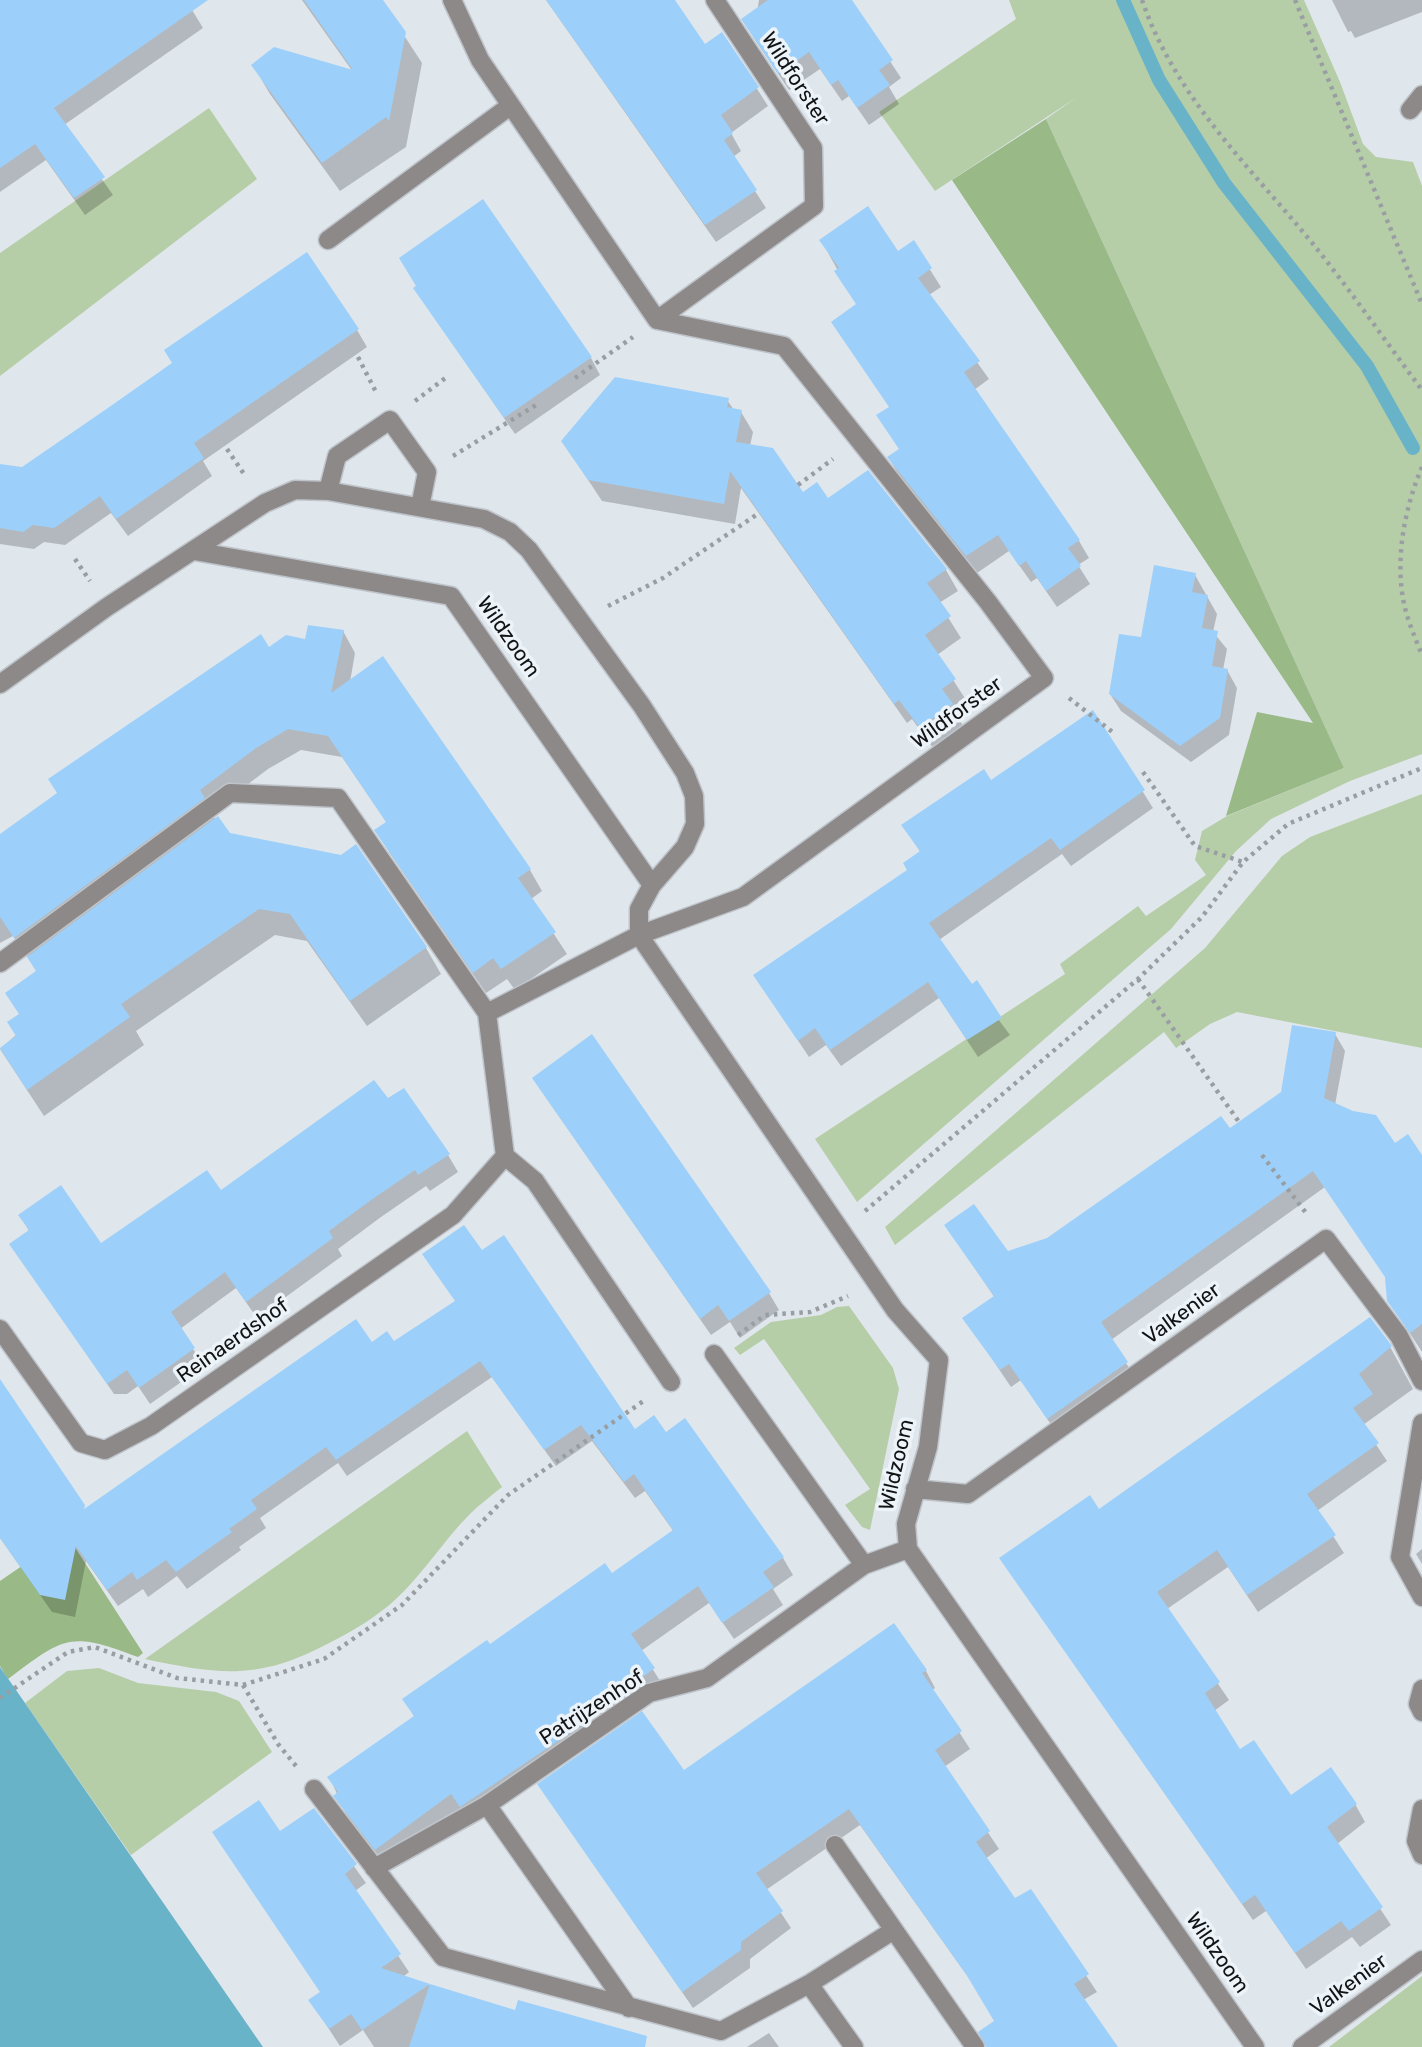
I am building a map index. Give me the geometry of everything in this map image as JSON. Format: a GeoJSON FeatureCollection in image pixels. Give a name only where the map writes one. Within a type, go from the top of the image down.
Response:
{"type":"FeatureCollection","features":[{"type":"Feature","properties":{"kind":"street"},"geometry":{"type":"LineString","coordinates":[[452,0],[480,60],[657,320],[784,346],[1044,678]]}},
{"type":"Feature","properties":{"kind":"street","name":"Wildforster"},"geometry":{"type":"LineString","coordinates":[[657,320],[814,206],[813,148],[715,0]]}},
{"type":"Feature","properties":{"kind":"street"},"geometry":{"type":"LineString","coordinates":[[1410,110],[1422,95]]}},
{"type":"Feature","properties":{"kind":"street"},"geometry":{"type":"LineString","coordinates":[[328,240],[510,106]]}},
{"type":"Feature","properties":{"kind":"street"},"geometry":{"type":"LineString","coordinates":[[328,491],[337,456],[390,420],[427,472],[420,507]]}},
{"type":"Feature","properties":{"kind":"street"},"geometry":{"type":"LineString","coordinates":[[3,675],[264,503],[295,490],[328,491],[484,519],[510,532],[529,550],[578,622],[642,706],[685,773],[694,796],[695,824],[685,847],[652,885],[639,909],[639,935],[487,1013]]}},
{"type":"Feature","properties":{"kind":"street","name":"Wildzoom"},"geometry":{"type":"LineString","coordinates":[[194,551],[451,596],[652,885]]}},
{"type":"Feature","properties":{"kind":"street","name":"Wildforster"},"geometry":{"type":"LineString","coordinates":[[639,935],[743,897],[1044,678]]}},
{"type":"Feature","properties":{"kind":"street"},"geometry":{"type":"LineString","coordinates":[[0,963],[230,793],[338,798],[487,1013],[505,1156],[535,1181],[671,1382]]}},
{"type":"Feature","properties":{"kind":"street","name":"Wildzoom"},"geometry":{"type":"LineString","coordinates":[[639,935],[895,1310],[939,1360],[928,1447],[906,1524],[908,1549],[1255,2047]]}},
{"type":"Feature","properties":{"kind":"street","name":"Reinaerdshof"},"geometry":{"type":"LineString","coordinates":[[0,1329],[81,1443],[105,1450],[151,1426],[453,1215],[505,1156]]}},
{"type":"Feature","properties":{"kind":"street"},"geometry":{"type":"LineString","coordinates":[[1325,1239],[1399,1336],[1422,1381]]}},
{"type":"Feature","properties":{"kind":"street","name":"Valkenier"},"geometry":{"type":"LineString","coordinates":[[915,1489],[968,1494],[1325,1239]]}},
{"type":"Feature","properties":{"kind":"street"},"geometry":{"type":"LineString","coordinates":[[714,1354],[864,1565]]}},
{"type":"Feature","properties":{"kind":"street"},"geometry":{"type":"LineString","coordinates":[[1422,1423],[1400,1557],[1422,1598]]}},
{"type":"Feature","properties":{"kind":"street","name":"Patrijzenhof"},"geometry":{"type":"LineString","coordinates":[[374,1868],[487,1805],[649,1693],[707,1678],[864,1565],[908,1549]]}},
{"type":"Feature","properties":{"kind":"street"},"geometry":{"type":"LineString","coordinates":[[1422,1689],[1418,1704],[1422,1712]]}},
{"type":"Feature","properties":{"kind":"street"},"geometry":{"type":"LineString","coordinates":[[314,1789],[443,1956],[721,2031],[809,1984],[894,1930]]}},
{"type":"Feature","properties":{"kind":"street"},"geometry":{"type":"LineString","coordinates":[[487,1805],[629,2008]]}},
{"type":"Feature","properties":{"kind":"street"},"geometry":{"type":"LineString","coordinates":[[1422,1809],[1416,1841],[1422,1855]]}},
{"type":"Feature","properties":{"kind":"street"},"geometry":{"type":"LineString","coordinates":[[835,1845],[975,2047]]}},
{"type":"Feature","properties":{"kind":"street","name":"Valkenier"},"geometry":{"type":"LineString","coordinates":[[1302,2047],[1422,1960]]}},
{"type":"Feature","properties":{"kind":"street"},"geometry":{"type":"LineString","coordinates":[[809,1984],[854,2047]]}},
{"type":"Feature","properties":{"kind":"path"},"geometry":{"type":"LineString","coordinates":[[1142,0],[1167,58],[1194,103],[1315,246],[1422,390]]}},
{"type":"Feature","properties":{"kind":"path"},"geometry":{"type":"LineString","coordinates":[[1295,0],[1422,304]]}},
{"type":"Feature","properties":{"kind":"path"},"geometry":{"type":"LineString","coordinates":[[575,378],[657,320]]}},
{"type":"Feature","properties":{"kind":"path"},"geometry":{"type":"LineString","coordinates":[[390,420],[448,376]]}},
{"type":"Feature","properties":{"kind":"path"},"geometry":{"type":"LineString","coordinates":[[427,472],[536,405]]}},
{"type":"Feature","properties":{"kind":"path"},"geometry":{"type":"LineString","coordinates":[[798,485],[859,439]]}},
{"type":"Feature","properties":{"kind":"path"},"geometry":{"type":"LineString","coordinates":[[1422,467],[1414,486],[1403,533],[1401,569],[1405,607],[1422,655]]}},
{"type":"Feature","properties":{"kind":"path"},"geometry":{"type":"LineString","coordinates":[[578,622],[663,578],[759,513]]}},
{"type":"Feature","properties":{"kind":"path"},"geometry":{"type":"LineString","coordinates":[[1044,678],[1115,734]]}},
{"type":"Feature","properties":{"kind":"path"},"geometry":{"type":"LineString","coordinates":[[841,1231],[1138,979],[1202,917],[1243,862],[1288,824],[1422,768]]}},
{"type":"Feature","properties":{"kind":"path"},"geometry":{"type":"LineString","coordinates":[[1143,772],[1195,846],[1243,862]]}},
{"type":"Feature","properties":{"kind":"path"},"geometry":{"type":"LineString","coordinates":[[1138,979],[1238,1122]]}},
{"type":"Feature","properties":{"kind":"path"},"geometry":{"type":"LineString","coordinates":[[1262,1155],[1325,1239]]}},
{"type":"Feature","properties":{"kind":"path"},"geometry":{"type":"LineString","coordinates":[[714,1354],[765,1315],[810,1312],[851,1295],[843,1284]]}},
{"type":"Feature","properties":{"kind":"path"},"geometry":{"type":"LineString","coordinates":[[0,1698],[68,1652],[95,1647],[177,1678],[243,1685],[324,1659],[402,1605],[508,1495],[671,1382]]}},
{"type":"Feature","properties":{"kind":"path"},"geometry":{"type":"LineString","coordinates":[[243,1685],[278,1744],[314,1789]]}},
{"type":"Feature","properties":{"kind":"green space"},"geometry":{"type":"Polygon","coordinates":[[[1009,0],[1304,0],[1340,82],[1363,144],[1376,157],[1413,162],[1422,186],[1422,754],[1350,781],[1271,819],[1236,851],[1171,929],[857,1202],[815,1139],[1065,974],[1060,964],[1138,906],[1146,916],[1206,875],[1195,860],[1202,831],[1227,816],[1344,768],[1046,119],[1077,97],[935,191],[879,112],[1016,19],[1009,0]]]}},
{"type":"Feature","properties":{"kind":"green space"},"geometry":{"type":"Polygon","coordinates":[[[209,108],[257,179],[0,376],[0,253],[209,108]]]}},
{"type":"Feature","properties":{"kind":"green space"},"geometry":{"type":"Polygon","coordinates":[[[1046,119],[1344,768],[1226,816],[1257,712],[1313,723],[952,180],[1046,119]]]}},
{"type":"Feature","properties":{"kind":"green space"},"geometry":{"type":"Polygon","coordinates":[[[1422,794],[1422,1048],[1237,1012],[1210,1024],[1176,1048],[1164,1032],[895,1245],[885,1227],[1205,948],[1282,856],[1310,837],[1422,794]]]}},
{"type":"Feature","properties":{"kind":"green space"},"geometry":{"type":"Polygon","coordinates":[[[849,1306],[893,1368],[899,1389],[870,1530],[862,1527],[845,1505],[870,1489],[764,1339],[740,1355],[734,1348],[771,1322],[821,1315],[837,1307],[849,1306]]]}},
{"type":"Feature","properties":{"kind":"green space"},"geometry":{"type":"Polygon","coordinates":[[[467,1431],[502,1487],[470,1514],[406,1589],[375,1616],[309,1653],[263,1668],[221,1671],[145,1659],[467,1431]]]}},
{"type":"Feature","properties":{"kind":"green space"},"geometry":{"type":"Polygon","coordinates":[[[67,1535],[143,1653],[138,1657],[97,1643],[69,1642],[56,1646],[8,1679],[0,1666],[0,1581],[67,1535]]]}},
{"type":"Feature","properties":{"kind":"green space"},"geometry":{"type":"Polygon","coordinates":[[[99,1668],[138,1683],[216,1692],[239,1701],[272,1752],[131,1855],[25,1703],[67,1671],[99,1668]]]}},
{"type":"Feature","properties":{"kind":"green space"},"geometry":{"type":"Polygon","coordinates":[[[1422,1976],[1422,2047],[1329,2047],[1422,1976]]]}},
{"type":"Feature","properties":{"kind":"water"},"geometry":{"type":"Polygon","coordinates":[[[0,1667],[25,1703],[263,2047],[0,2047],[0,1667]]]}},
{"type":"Feature","properties":{"kind":"building"},"geometry":{"type":"Polygon","coordinates":[[[0,0],[208,0],[54,108],[105,177],[74,198],[35,144],[0,168],[0,0]]]}},
{"type":"Feature","properties":{"kind":"building"},"geometry":{"type":"Polygon","coordinates":[[[304,0],[383,0],[406,32],[389,121],[386,117],[322,163],[251,65],[274,47],[353,70],[304,0]]]}},
{"type":"Feature","properties":{"kind":"building"},"geometry":{"type":"Polygon","coordinates":[[[546,0],[675,0],[705,44],[722,32],[759,87],[721,115],[733,133],[724,140],[757,190],[705,225],[546,0]]]}},
{"type":"Feature","properties":{"kind":"building"},"geometry":{"type":"Polygon","coordinates":[[[768,0],[852,0],[893,60],[879,70],[890,85],[857,108],[838,80],[831,85],[809,52],[778,74],[741,19],[768,0]]]}},
{"type":"Feature","properties":{"kind":"building"},"geometry":{"type":"Polygon","coordinates":[[[483,199],[592,357],[504,418],[413,288],[416,286],[399,258],[483,199]]]}},
{"type":"Feature","properties":{"kind":"building"},"geometry":{"type":"Polygon","coordinates":[[[868,206],[898,251],[914,240],[932,268],[918,278],[980,361],[964,372],[1080,540],[1068,548],[1081,566],[1046,591],[1026,561],[1019,566],[998,535],[966,556],[887,457],[899,449],[876,415],[889,407],[831,322],[856,304],[834,271],[839,268],[819,240],[868,206]]]}},
{"type":"Feature","properties":{"kind":"building"},"geometry":{"type":"Polygon","coordinates":[[[307,252],[359,329],[194,443],[204,458],[116,519],[100,496],[54,528],[33,525],[23,532],[0,528],[0,464],[22,467],[105,410],[172,363],[164,350],[307,252]]]}},
{"type":"Feature","properties":{"kind":"building"},"geometry":{"type":"Polygon","coordinates":[[[615,377],[729,398],[727,407],[742,410],[736,442],[773,448],[803,492],[817,482],[828,498],[868,470],[947,569],[927,583],[951,616],[925,635],[956,679],[942,689],[953,704],[920,728],[899,700],[894,704],[730,471],[724,504],[588,480],[561,441],[615,377]]]}},
{"type":"Feature","properties":{"kind":"building"},"geometry":{"type":"Polygon","coordinates":[[[1154,565],[1196,573],[1192,592],[1208,595],[1202,628],[1218,631],[1212,666],[1228,669],[1220,718],[1180,746],[1109,694],[1119,634],[1141,637],[1154,565]]]}},
{"type":"Feature","properties":{"kind":"building"},"geometry":{"type":"Polygon","coordinates":[[[308,625],[344,630],[331,693],[383,656],[531,869],[518,878],[556,932],[501,969],[493,958],[473,973],[374,830],[386,822],[328,736],[288,729],[256,748],[200,790],[205,798],[14,938],[0,917],[0,834],[57,793],[48,779],[261,634],[269,647],[286,635],[305,639],[308,625]]]}},
{"type":"Feature","properties":{"kind":"building"},"geometry":{"type":"Polygon","coordinates":[[[1093,710],[1145,790],[1060,850],[1051,838],[929,923],[972,984],[977,980],[1002,1018],[967,1040],[928,982],[830,1050],[815,1028],[798,1041],[753,975],[907,870],[903,863],[920,851],[901,825],[984,769],[991,780],[1093,710]]]}},
{"type":"Feature","properties":{"kind":"building"},"geometry":{"type":"Polygon","coordinates":[[[218,816],[230,833],[341,855],[356,844],[427,947],[350,1001],[290,914],[259,909],[121,1004],[130,1017],[27,1090],[0,1048],[16,1036],[7,1022],[19,1014],[5,993],[36,971],[27,957],[218,816]]]}},
{"type":"Feature","properties":{"kind":"building"},"geometry":{"type":"Polygon","coordinates":[[[1292,1025],[1336,1032],[1324,1098],[1353,1111],[1376,1115],[1395,1143],[1408,1134],[1422,1155],[1422,1324],[1410,1333],[1387,1301],[1385,1277],[1313,1171],[1101,1322],[1128,1362],[1047,1419],[1009,1364],[1000,1370],[962,1318],[994,1296],[944,1225],[974,1204],[1008,1251],[1047,1238],[1221,1116],[1230,1128],[1281,1092],[1292,1025]]]}},
{"type":"Feature","properties":{"kind":"building"},"geometry":{"type":"Polygon","coordinates":[[[592,1034],[771,1292],[729,1321],[718,1305],[700,1319],[532,1078],[592,1034]]]}},
{"type":"Feature","properties":{"kind":"building"},"geometry":{"type":"Polygon","coordinates":[[[374,1080],[388,1098],[404,1088],[450,1154],[418,1175],[415,1170],[371,1200],[329,1231],[333,1238],[246,1302],[225,1272],[171,1312],[195,1348],[139,1388],[127,1370],[107,1384],[9,1244],[29,1230],[18,1215],[61,1185],[101,1243],[207,1170],[221,1190],[374,1080]]]}},
{"type":"Feature","properties":{"kind":"building"},"geometry":{"type":"Polygon","coordinates":[[[464,1225],[482,1250],[504,1235],[635,1429],[654,1415],[666,1432],[685,1418],[784,1557],[763,1572],[774,1587],[722,1623],[698,1586],[631,1634],[655,1668],[626,1689],[629,1693],[460,1807],[451,1794],[375,1850],[333,1796],[338,1792],[327,1777],[414,1716],[402,1699],[487,1640],[490,1644],[605,1563],[612,1573],[673,1530],[634,1474],[624,1482],[581,1425],[544,1450],[480,1361],[336,1460],[326,1447],[251,1500],[257,1509],[229,1529],[232,1532],[176,1572],[166,1560],[137,1580],[132,1572],[107,1590],[76,1546],[65,1600],[40,1595],[0,1538],[0,1379],[85,1505],[84,1509],[356,1319],[372,1342],[387,1331],[394,1341],[455,1301],[422,1254],[464,1225]]]}},
{"type":"Feature","properties":{"kind":"building"},"geometry":{"type":"Polygon","coordinates":[[[1370,1317],[1392,1346],[1359,1374],[1373,1394],[1353,1408],[1379,1443],[1307,1494],[1336,1535],[1247,1595],[1217,1550],[1157,1592],[1220,1682],[1205,1693],[1240,1749],[1254,1740],[1291,1795],[1331,1767],[1357,1804],[1327,1827],[1383,1907],[1349,1931],[1341,1921],[1295,1953],[1255,1895],[1242,1904],[999,1558],[1090,1495],[1099,1509],[1370,1317]]]}},
{"type":"Feature","properties":{"kind":"building"},"geometry":{"type":"Polygon","coordinates":[[[894,1623],[927,1670],[922,1673],[962,1731],[935,1750],[990,1831],[976,1842],[1015,1898],[1031,1889],[1089,1974],[1074,1984],[1118,2047],[986,2047],[978,2032],[994,2021],[966,1974],[849,1809],[756,1873],[783,1911],[741,1942],[741,1950],[682,1992],[537,1784],[642,1711],[684,1770],[894,1623]]]}},
{"type":"Feature","properties":{"kind":"building"},"geometry":{"type":"Polygon","coordinates":[[[259,1800],[280,1831],[314,1808],[357,1864],[345,1874],[401,1954],[381,1968],[430,1984],[362,2030],[351,2014],[329,2029],[308,2000],[320,1992],[212,1832],[259,1800]]]}},
{"type":"Feature","properties":{"kind":"building"},"geometry":{"type":"Polygon","coordinates":[[[430,1984],[515,2010],[518,2000],[647,2036],[645,2047],[409,2047],[430,1984]]]}},
{"type":"Feature","properties":{"kind":"waterway"},"geometry":{"type":"LineString","coordinates":[[1123,0],[1159,80],[1224,183],[1367,366],[1413,448]]}}]}
